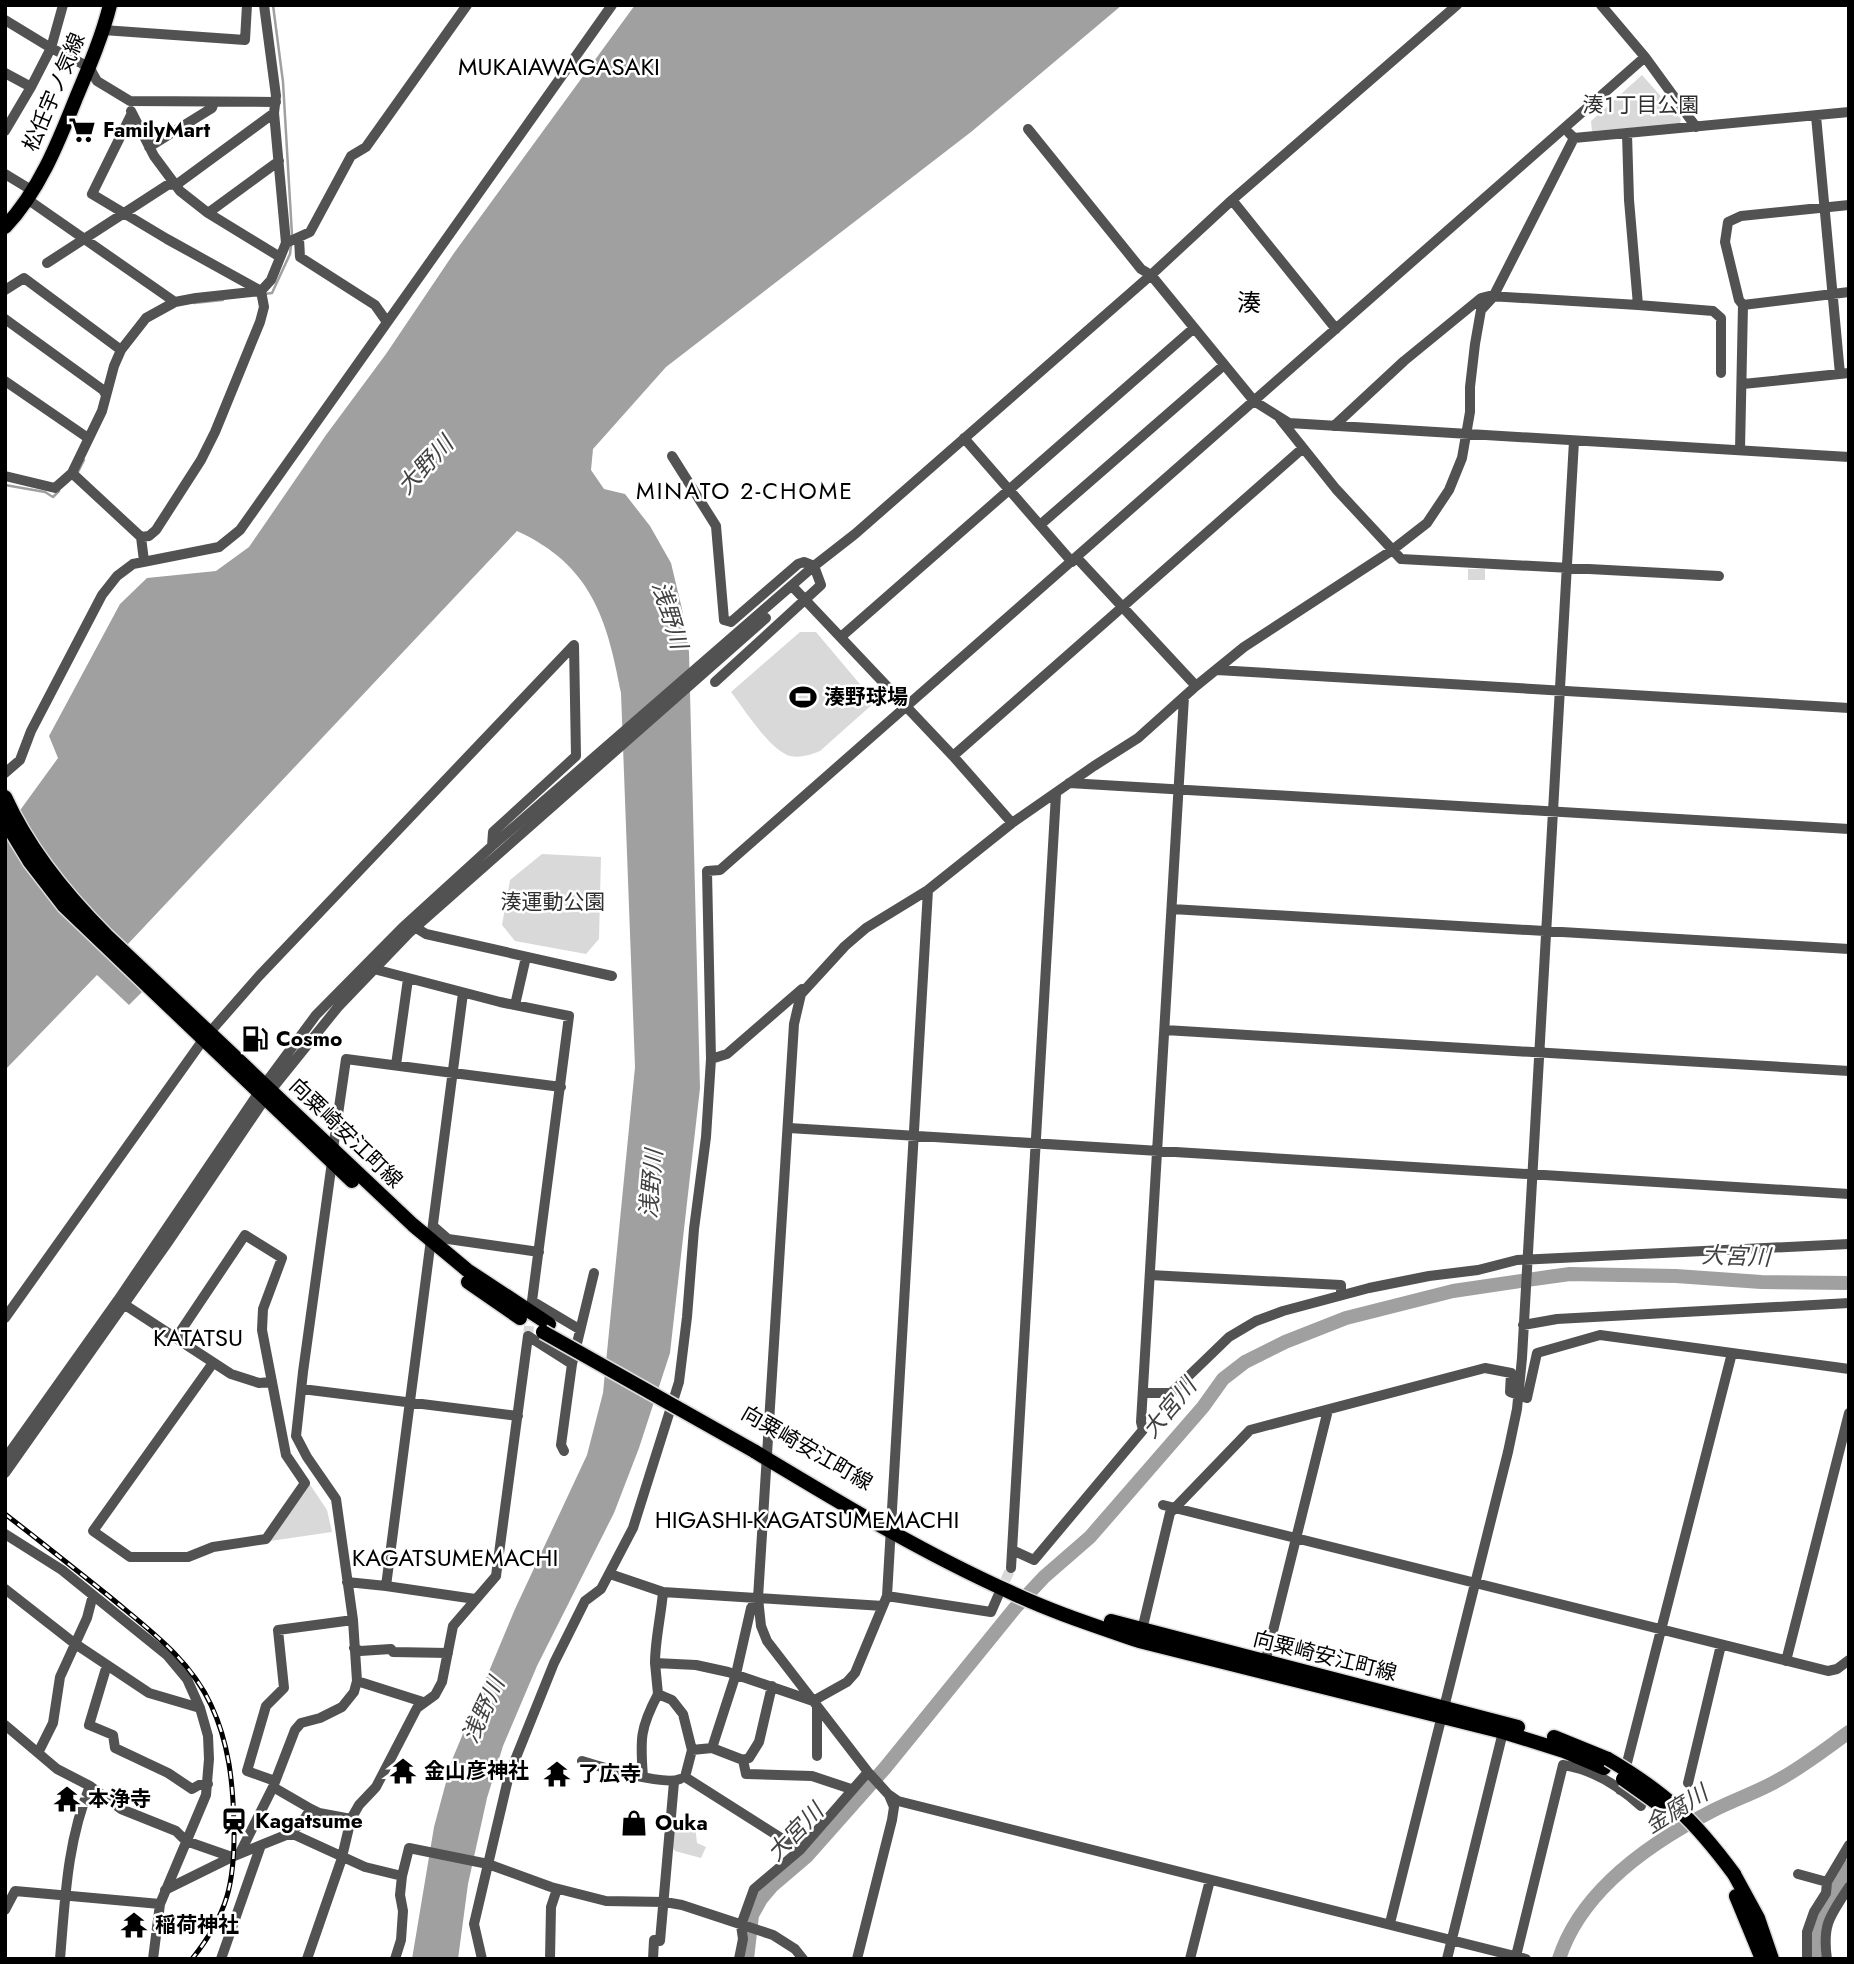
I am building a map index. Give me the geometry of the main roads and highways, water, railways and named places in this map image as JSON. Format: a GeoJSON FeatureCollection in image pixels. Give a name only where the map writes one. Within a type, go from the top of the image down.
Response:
{"type":"FeatureCollection","features":[{"type":"Feature","properties":{"kind":"main road","name":"松任宇ノ気線"},"geometry":{"type":"LineString","coordinates":[[5,227],[30,195],[59,140],[103,30],[110,5]]}},
{"type":"Feature","properties":{"kind":"main road","name":"向粟崎安江町線"},"geometry":{"type":"LineString","coordinates":[[5,797],[30,845],[78,906],[206,1036],[333,1156],[467,1270],[546,1328],[1008,1592],[1078,1615],[1152,1644],[1553,1737],[1647,1783],[1686,1814],[1707,1837],[1758,1918],[1772,1959]]}},
{"type":"Feature","properties":{"kind":"main road","name":"向粟崎安江町線"},"geometry":{"type":"LineString","coordinates":[[5,821],[30,862],[64,906],[191,1021]]}},
{"type":"Feature","properties":{"kind":"main road","name":"向粟崎安江町線"},"geometry":{"type":"LineString","coordinates":[[1078,1615],[1265,1663],[1443,1713],[1606,1764]]}},
{"type":"Feature","properties":{"kind":"main road","name":"向粟崎安江町線"},"geometry":{"type":"LineString","coordinates":[[1730,1877],[1762,1959]]}},
{"type":"Feature","properties":{"kind":"water"},"geometry":{"type":"Polygon","coordinates":[[[635,5],[1122,5],[971,132],[666,367],[593,449],[591,470],[604,489],[625,494],[650,526],[671,563],[689,652],[700,1088],[670,1353],[639,1448],[614,1513],[537,1666],[503,1746],[487,1798],[468,1884],[458,1959],[412,1959],[434,1827],[452,1760],[515,1609],[587,1455],[603,1393],[635,1067],[621,693],[616,666],[601,618],[579,577],[542,545],[517,531],[127,945],[145,989],[129,1005],[97,975],[5,1070],[5,831],[58,758],[49,736],[120,604],[147,578],[216,571],[249,547],[454,253],[635,5]]]}},
{"type":"Feature","properties":{"kind":"waterway"},"geometry":{"type":"LineString","coordinates":[[273,5],[283,82],[292,235]]}},
{"type":"Feature","properties":{"kind":"waterway"},"geometry":{"type":"LineString","coordinates":[[264,294],[272,293],[290,254],[291,245]]}},
{"type":"Feature","properties":{"kind":"waterway"},"geometry":{"type":"LineString","coordinates":[[194,303],[223,300]]}},
{"type":"Feature","properties":{"kind":"waterway"},"geometry":{"type":"LineString","coordinates":[[78,472],[84,460]]}},
{"type":"Feature","properties":{"kind":"waterway"},"geometry":{"type":"LineString","coordinates":[[5,485],[45,492],[53,497],[59,491]]}},
{"type":"Feature","properties":{"kind":"waterway","name":"大宮川"},"geometry":{"type":"LineString","coordinates":[[747,1959],[752,1915],[761,1899],[806,1857],[885,1768],[1015,1608],[1044,1577],[1090,1537],[1203,1407],[1223,1379],[1245,1362],[1285,1342],[1346,1318],[1453,1291],[1570,1274],[1849,1283]]}},
{"type":"Feature","properties":{"kind":"waterway","name":"金腐川"},"geometry":{"type":"LineString","coordinates":[[1559,1959],[1569,1934],[1584,1911],[1622,1870],[1691,1822],[1783,1778],[1849,1732]]}},
{"type":"Feature","properties":{"kind":"waterway"},"geometry":{"type":"LineString","coordinates":[[1817,1959],[1816,1931],[1820,1918],[1849,1866]]}},
{"type":"Feature","properties":{"kind":"tunnel"},"geometry":{"type":"LineString","coordinates":[[528,1336],[531,1307]]}},
{"type":"Feature","properties":{"kind":"tunnel"},"geometry":{"type":"LineString","coordinates":[[999,1594],[1011,1568]]}},
{"type":"Feature","properties":{"kind":"railway"},"geometry":{"type":"LineString","coordinates":[[5,1514],[167,1646],[192,1673],[217,1719],[231,1779],[233,1864],[231,1881],[221,1912],[192,1959]]}},
{"type":"Feature","properties":{"kind":"place","name":"FamilyMart"},"geometry":{"type":"Point","coordinates":[82,130]}},
{"type":"Feature","properties":{"kind":"place","name":"湊野球場"},"geometry":{"type":"Point","coordinates":[803,697]}},
{"type":"Feature","properties":{"kind":"place","name":"Cosmo"},"geometry":{"type":"Point","coordinates":[255,1039]}},
{"type":"Feature","properties":{"kind":"place","name":"金山彦神社"},"geometry":{"type":"Point","coordinates":[403,1771]}},
{"type":"Feature","properties":{"kind":"place","name":"了広寺"},"geometry":{"type":"Point","coordinates":[557,1774]}},
{"type":"Feature","properties":{"kind":"place","name":"本浄寺"},"geometry":{"type":"Point","coordinates":[67,1799]}},
{"type":"Feature","properties":{"kind":"place","name":"Kagatsume"},"geometry":{"type":"Point","coordinates":[234,1821]}},
{"type":"Feature","properties":{"kind":"place","name":"Ouka"},"geometry":{"type":"Point","coordinates":[634,1823]}},
{"type":"Feature","properties":{"kind":"place","name":"稲荷神社"},"geometry":{"type":"Point","coordinates":[134,1925]}},
{"type":"Feature","properties":{"kind":"district","name":"MUKAIAWAGASAKI"},"geometry":{"type":"Point","coordinates":[559,67]}},
{"type":"Feature","properties":{"kind":"district","name":"湊"},"geometry":{"type":"Point","coordinates":[1249,303]}},
{"type":"Feature","properties":{"kind":"district","name":"MINATO 2-CHOME"},"geometry":{"type":"Point","coordinates":[745,491]}},
{"type":"Feature","properties":{"kind":"district","name":"KATATSU"},"geometry":{"type":"Point","coordinates":[198,1338]}},
{"type":"Feature","properties":{"kind":"district","name":"HIGASHI-KAGATSUMEMACHI"},"geometry":{"type":"Point","coordinates":[807,1520]}},
{"type":"Feature","properties":{"kind":"district","name":"KAGATSUMEMACHI"},"geometry":{"type":"Point","coordinates":[455,1558]}},
{"type":"Feature","properties":{"kind":"park label","name":"湊１丁目公園"},"geometry":{"type":"Point","coordinates":[1641,105]}},
{"type":"Feature","properties":{"kind":"park label","name":"湊運動公園"},"geometry":{"type":"Point","coordinates":[553,902]}},
{"type":"Feature","properties":{"kind":"water label","name":"大野川"},"geometry":{"type":"Point","coordinates":[425,465]}},
{"type":"Feature","properties":{"kind":"water label","name":"浅野川"},"geometry":{"type":"Point","coordinates":[670,615]}},
{"type":"Feature","properties":{"kind":"water label","name":"浅野川"},"geometry":{"type":"Point","coordinates":[651,1184]}},
{"type":"Feature","properties":{"kind":"water label","name":"浅野川"},"geometry":{"type":"Point","coordinates":[483,1710]}}]}
